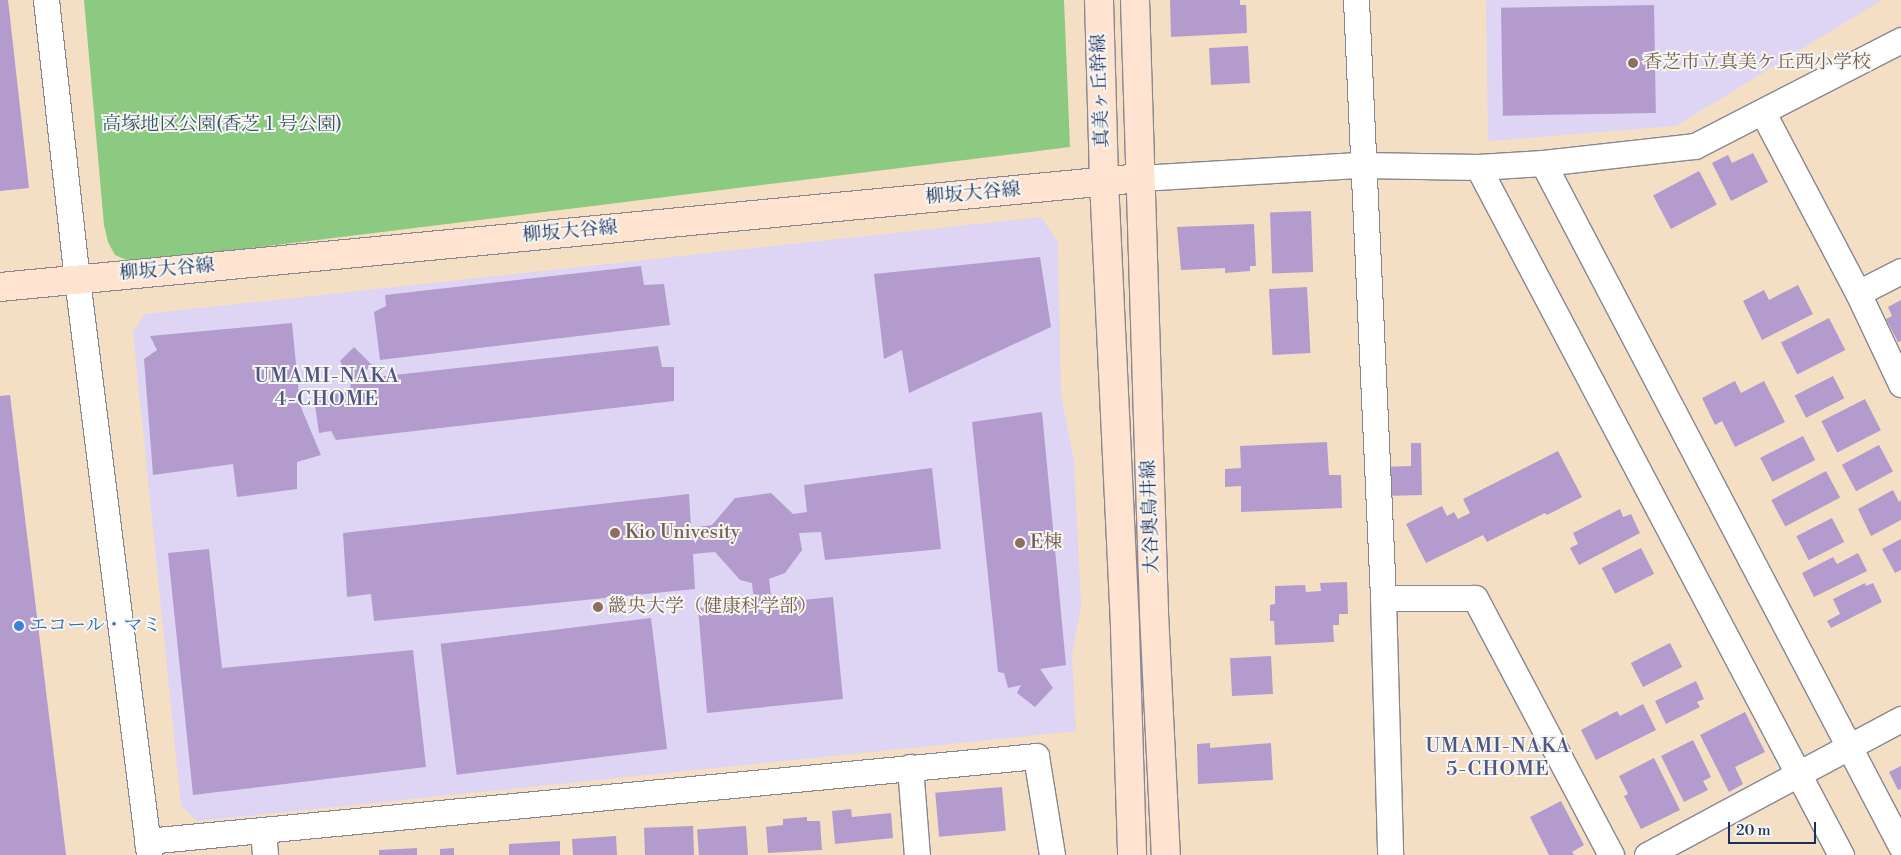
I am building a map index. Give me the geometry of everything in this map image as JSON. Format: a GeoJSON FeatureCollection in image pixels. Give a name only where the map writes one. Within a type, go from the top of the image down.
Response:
{"type":"FeatureCollection","features":[{"type":"Feature","properties":{"kind":"street"},"geometry":{"type":"LineString","coordinates":[[46,0],[77,279],[148,848],[264,843],[910,767],[1036,756],[1052,855]]}},
{"type":"Feature","properties":{"kind":"street","name":"真美ヶ丘幹線"},"geometry":{"type":"LineString","coordinates":[[1099,0],[1104,181]]}},
{"type":"Feature","properties":{"kind":"street","name":"真美ヶ丘幹線"},"geometry":{"type":"LineString","coordinates":[[1135,0],[1140,178]]}},
{"type":"Feature","properties":{"kind":"street"},"geometry":{"type":"LineString","coordinates":[[1356,0],[1383,598],[1390,855]]}},
{"type":"Feature","properties":{"kind":"street"},"geometry":{"type":"LineString","coordinates":[[1140,178],[1362,165],[1478,167],[1543,163],[1695,146],[1901,40]]}},
{"type":"Feature","properties":{"kind":"street"},"geometry":{"type":"LineString","coordinates":[[1763,112],[1858,294],[1901,384]]}},
{"type":"Feature","properties":{"kind":"street"},"geometry":{"type":"LineString","coordinates":[[1543,163],[1901,846]]}},
{"type":"Feature","properties":{"kind":"street"},"geometry":{"type":"LineString","coordinates":[[1478,167],[1841,855]]}},
{"type":"Feature","properties":{"kind":"street","name":"柳坂大谷線"},"geometry":{"type":"LineString","coordinates":[[0,287],[1140,178]]}},
{"type":"Feature","properties":{"kind":"street","name":"大谷奥鳥井線"},"geometry":{"type":"LineString","coordinates":[[1140,178],[1154,604],[1166,855]]}},
{"type":"Feature","properties":{"kind":"street","name":"大谷奥鳥井線"},"geometry":{"type":"LineString","coordinates":[[1104,181],[1125,629],[1132,855]]}},
{"type":"Feature","properties":{"kind":"street"},"geometry":{"type":"LineString","coordinates":[[1858,294],[1901,271]]}},
{"type":"Feature","properties":{"kind":"street"},"geometry":{"type":"LineString","coordinates":[[1383,598],[1475,598],[1612,855]]}},
{"type":"Feature","properties":{"kind":"street"},"geometry":{"type":"LineString","coordinates":[[1647,855],[1901,719]]}},
{"type":"Feature","properties":{"kind":"street"},"geometry":{"type":"LineString","coordinates":[[910,767],[917,855]]}},
{"type":"Feature","properties":{"kind":"shaded area","name":"香芝市立真美ケ丘西小学校"},"geometry":{"type":"Polygon","coordinates":[[[1486,0],[1882,0],[1676,126],[1488,141],[1486,0]]]}},
{"type":"Feature","properties":{"kind":"shaded area","name":"Kio Univesity"},"geometry":{"type":"Polygon","coordinates":[[[1041,217],[1058,242],[1061,395],[1074,460],[1081,607],[1072,655],[1076,731],[197,821],[181,806],[133,332],[145,314],[1041,217]]]}},
{"type":"Feature","properties":{"kind":"green space","name":"高塚地区公園(香芝１号公園)"},"geometry":{"type":"Polygon","coordinates":[[[84,0],[1064,0],[1070,147],[172,258],[129,261],[115,255],[108,242],[104,225],[84,0]]]}},
{"type":"Feature","properties":{"kind":"building"},"geometry":{"type":"Polygon","coordinates":[[[0,0],[8,0],[29,188],[0,191],[0,0]]]}},
{"type":"Feature","properties":{"kind":"building"},"geometry":{"type":"Polygon","coordinates":[[[1170,0],[1240,0],[1240,5],[1246,5],[1247,33],[1171,37],[1170,0]]]}},
{"type":"Feature","properties":{"kind":"building"},"geometry":{"type":"Polygon","coordinates":[[[1654,5],[1656,113],[1503,116],[1501,8],[1654,5]]]}},
{"type":"Feature","properties":{"kind":"building"},"geometry":{"type":"Polygon","coordinates":[[[1248,46],[1250,83],[1211,85],[1209,48],[1248,46]]]}},
{"type":"Feature","properties":{"kind":"building"},"geometry":{"type":"Polygon","coordinates":[[[1753,153],[1768,182],[1731,201],[1712,163],[1728,155],[1732,163],[1753,153]]]}},
{"type":"Feature","properties":{"kind":"building"},"geometry":{"type":"Polygon","coordinates":[[[1699,171],[1717,205],[1671,229],[1653,195],[1699,171]]]}},
{"type":"Feature","properties":{"kind":"building"},"geometry":{"type":"Polygon","coordinates":[[[1311,211],[1313,272],[1272,273],[1270,212],[1311,211]]]}},
{"type":"Feature","properties":{"kind":"building"},"geometry":{"type":"Polygon","coordinates":[[[1254,224],[1256,266],[1250,266],[1250,271],[1225,273],[1225,268],[1181,270],[1177,227],[1254,224]]]}},
{"type":"Feature","properties":{"kind":"building"},"geometry":{"type":"Polygon","coordinates":[[[1040,257],[1051,327],[909,393],[902,350],[884,359],[874,274],[1040,257]]]}},
{"type":"Feature","properties":{"kind":"building"},"geometry":{"type":"Polygon","coordinates":[[[641,266],[644,285],[664,284],[670,325],[380,360],[374,312],[386,306],[385,295],[641,266]]]}},
{"type":"Feature","properties":{"kind":"building"},"geometry":{"type":"Polygon","coordinates":[[[1798,285],[1813,314],[1762,340],[1743,301],[1764,290],[1769,300],[1798,285]]]}},
{"type":"Feature","properties":{"kind":"building"},"geometry":{"type":"Polygon","coordinates":[[[1307,287],[1310,353],[1273,355],[1269,289],[1307,287]]]}},
{"type":"Feature","properties":{"kind":"building"},"geometry":{"type":"Polygon","coordinates":[[[1901,300],[1901,341],[1898,342],[1886,319],[1892,316],[1888,307],[1901,300]]]}},
{"type":"Feature","properties":{"kind":"building"},"geometry":{"type":"Polygon","coordinates":[[[1829,318],[1845,350],[1797,375],[1781,343],[1829,318]]]}},
{"type":"Feature","properties":{"kind":"building"},"geometry":{"type":"Polygon","coordinates":[[[292,323],[300,405],[321,455],[297,462],[297,489],[237,497],[233,464],[153,475],[144,359],[157,350],[150,336],[292,323]]]}},
{"type":"Feature","properties":{"kind":"building"},"geometry":{"type":"Polygon","coordinates":[[[658,346],[662,367],[674,367],[674,401],[336,440],[331,431],[319,433],[314,398],[351,391],[350,378],[340,361],[354,347],[372,365],[364,372],[367,378],[658,346]]]}},
{"type":"Feature","properties":{"kind":"building"},"geometry":{"type":"Polygon","coordinates":[[[1833,376],[1844,398],[1806,418],[1795,396],[1833,376]]]}},
{"type":"Feature","properties":{"kind":"building"},"geometry":{"type":"Polygon","coordinates":[[[1735,381],[1741,393],[1764,381],[1785,422],[1735,447],[1722,421],[1715,425],[1702,398],[1735,381]]]}},
{"type":"Feature","properties":{"kind":"building","name":"エコール・マミ"},"geometry":{"type":"Polygon","coordinates":[[[10,395],[66,855],[0,855],[0,396],[10,395]]]}},
{"type":"Feature","properties":{"kind":"building"},"geometry":{"type":"Polygon","coordinates":[[[1865,399],[1881,430],[1837,452],[1821,421],[1865,399]]]}},
{"type":"Feature","properties":{"kind":"building","name":"E棟"},"geometry":{"type":"Polygon","coordinates":[[[1042,412],[1066,665],[1040,669],[1053,688],[1035,707],[1017,693],[1021,685],[1008,688],[1004,673],[998,672],[972,422],[1042,412]]]}},
{"type":"Feature","properties":{"kind":"building"},"geometry":{"type":"Polygon","coordinates":[[[1803,436],[1815,460],[1772,482],[1760,458],[1803,436]]]}},
{"type":"Feature","properties":{"kind":"building"},"geometry":{"type":"Polygon","coordinates":[[[1327,442],[1329,475],[1341,475],[1342,508],[1241,512],[1241,486],[1225,487],[1225,469],[1241,468],[1240,446],[1327,442]]]}},
{"type":"Feature","properties":{"kind":"building"},"geometry":{"type":"Polygon","coordinates":[[[1411,443],[1421,443],[1422,495],[1386,496],[1385,467],[1411,466],[1411,443]]]}},
{"type":"Feature","properties":{"kind":"building"},"geometry":{"type":"Polygon","coordinates":[[[1879,445],[1893,471],[1856,491],[1842,465],[1879,445]]]}},
{"type":"Feature","properties":{"kind":"building"},"geometry":{"type":"Polygon","coordinates":[[[1558,451],[1582,497],[1487,542],[1483,535],[1426,563],[1406,524],[1442,506],[1447,516],[1454,512],[1458,519],[1470,513],[1463,499],[1558,451]]]}},
{"type":"Feature","properties":{"kind":"building"},"geometry":{"type":"Polygon","coordinates":[[[932,468],[941,549],[825,560],[821,532],[799,533],[802,550],[785,573],[769,579],[772,603],[833,597],[843,699],[707,713],[698,608],[754,603],[752,583],[740,580],[715,552],[693,554],[695,589],[374,621],[371,594],[347,597],[343,533],[689,494],[691,528],[712,525],[735,498],[771,493],[793,514],[807,512],[804,485],[932,468]]]}},
{"type":"Feature","properties":{"kind":"building"},"geometry":{"type":"Polygon","coordinates":[[[1826,471],[1840,497],[1785,527],[1771,500],[1826,471]]]}},
{"type":"Feature","properties":{"kind":"building"},"geometry":{"type":"Polygon","coordinates":[[[1893,490],[1899,502],[1901,500],[1901,520],[1871,536],[1858,509],[1893,490]]]}},
{"type":"Feature","properties":{"kind":"building"},"geometry":{"type":"Polygon","coordinates":[[[1620,509],[1623,517],[1631,514],[1640,533],[1579,565],[1570,548],[1578,544],[1573,533],[1620,509]]]}},
{"type":"Feature","properties":{"kind":"building"},"geometry":{"type":"Polygon","coordinates":[[[1832,518],[1844,542],[1809,560],[1796,536],[1832,518]]]}},
{"type":"Feature","properties":{"kind":"building"},"geometry":{"type":"Polygon","coordinates":[[[1901,539],[1901,570],[1895,573],[1882,549],[1901,539]]]}},
{"type":"Feature","properties":{"kind":"building"},"geometry":{"type":"Polygon","coordinates":[[[1641,548],[1654,574],[1615,594],[1602,568],[1641,548]]]}},
{"type":"Feature","properties":{"kind":"building"},"geometry":{"type":"Polygon","coordinates":[[[209,549],[222,668],[413,650],[426,767],[193,795],[168,553],[209,549]]]}},
{"type":"Feature","properties":{"kind":"building"},"geometry":{"type":"Polygon","coordinates":[[[1858,553],[1867,571],[1814,597],[1802,573],[1833,557],[1837,564],[1858,553]]]}},
{"type":"Feature","properties":{"kind":"building"},"geometry":{"type":"Polygon","coordinates":[[[1347,582],[1348,614],[1339,614],[1339,625],[1333,625],[1334,642],[1275,645],[1274,621],[1270,621],[1270,605],[1275,604],[1275,586],[1305,585],[1306,592],[1321,591],[1320,583],[1347,582]]]}},
{"type":"Feature","properties":{"kind":"building"},"geometry":{"type":"Polygon","coordinates":[[[1865,583],[1866,586],[1873,583],[1882,602],[1831,628],[1827,621],[1840,614],[1833,599],[1865,583]]]}},
{"type":"Feature","properties":{"kind":"building"},"geometry":{"type":"Polygon","coordinates":[[[651,618],[667,749],[457,775],[441,644],[651,618]]]}},
{"type":"Feature","properties":{"kind":"building"},"geometry":{"type":"Polygon","coordinates":[[[1670,643],[1682,667],[1643,687],[1631,663],[1670,643]]]}},
{"type":"Feature","properties":{"kind":"building"},"geometry":{"type":"Polygon","coordinates":[[[1271,656],[1273,694],[1232,696],[1230,658],[1271,656]]]}},
{"type":"Feature","properties":{"kind":"building"},"geometry":{"type":"Polygon","coordinates":[[[1696,681],[1704,699],[1697,702],[1700,707],[1666,724],[1655,701],[1696,681]]]}},
{"type":"Feature","properties":{"kind":"building"},"geometry":{"type":"Polygon","coordinates":[[[1643,704],[1656,730],[1596,760],[1581,730],[1617,711],[1620,716],[1643,704]]]}},
{"type":"Feature","properties":{"kind":"building"},"geometry":{"type":"Polygon","coordinates":[[[1745,712],[1765,752],[1735,767],[1743,784],[1729,792],[1700,735],[1745,712]]]}},
{"type":"Feature","properties":{"kind":"building"},"geometry":{"type":"Polygon","coordinates":[[[1693,740],[1711,777],[1703,781],[1708,790],[1684,802],[1661,756],[1693,740]]]}},
{"type":"Feature","properties":{"kind":"building"},"geometry":{"type":"Polygon","coordinates":[[[1210,743],[1210,748],[1271,743],[1273,780],[1198,784],[1197,744],[1210,743]]]}},
{"type":"Feature","properties":{"kind":"building"},"geometry":{"type":"Polygon","coordinates":[[[1654,758],[1680,810],[1641,829],[1624,796],[1628,794],[1619,776],[1654,758]]]}},
{"type":"Feature","properties":{"kind":"building"},"geometry":{"type":"Polygon","coordinates":[[[1901,766],[1901,789],[1898,790],[1889,772],[1901,766]]]}},
{"type":"Feature","properties":{"kind":"building"},"geometry":{"type":"Polygon","coordinates":[[[1002,787],[1006,831],[939,837],[935,793],[1002,787]]]}},
{"type":"Feature","properties":{"kind":"building"},"geometry":{"type":"Polygon","coordinates":[[[1561,801],[1584,845],[1572,852],[1574,855],[1549,855],[1530,817],[1561,801]]]}},
{"type":"Feature","properties":{"kind":"building"},"geometry":{"type":"Polygon","coordinates":[[[851,809],[852,817],[891,813],[893,838],[835,844],[832,811],[851,809]]]}},
{"type":"Feature","properties":{"kind":"building"},"geometry":{"type":"Polygon","coordinates":[[[807,817],[807,821],[820,821],[822,850],[768,853],[766,827],[783,825],[783,819],[807,817]]]}},
{"type":"Feature","properties":{"kind":"building"},"geometry":{"type":"Polygon","coordinates":[[[693,826],[694,855],[645,855],[644,828],[693,826]]]}},
{"type":"Feature","properties":{"kind":"building"},"geometry":{"type":"Polygon","coordinates":[[[746,826],[748,855],[699,855],[697,829],[746,826]]]}},
{"type":"Feature","properties":{"kind":"building"},"geometry":{"type":"Polygon","coordinates":[[[616,836],[617,855],[573,855],[572,839],[616,836]]]}},
{"type":"Feature","properties":{"kind":"building"},"geometry":{"type":"Polygon","coordinates":[[[560,841],[560,855],[509,855],[509,844],[560,841]]]}},
{"type":"Feature","properties":{"kind":"building"},"geometry":{"type":"Polygon","coordinates":[[[417,848],[417,855],[379,855],[379,850],[417,848]]]}},
{"type":"Feature","properties":{"kind":"building"},"geometry":{"type":"Polygon","coordinates":[[[454,848],[454,855],[440,855],[440,849],[454,848]]]}},
{"type":"Feature","properties":{"kind":"place","name":"香芝市立真美ケ丘西小学校"},"geometry":{"type":"Point","coordinates":[1633,63]}},
{"type":"Feature","properties":{"kind":"place","name":"Kio Univesity"},"geometry":{"type":"Point","coordinates":[615,533]}},
{"type":"Feature","properties":{"kind":"place","name":"E棟"},"geometry":{"type":"Point","coordinates":[1020,543]}},
{"type":"Feature","properties":{"kind":"place","name":"畿央大学（健康科学部）"},"geometry":{"type":"Point","coordinates":[598,607]}},
{"type":"Feature","properties":{"kind":"place","name":"エコール・マミ"},"geometry":{"type":"Point","coordinates":[19,626]}},
{"type":"Feature","properties":{"kind":"district","name":"UMAMI-NAKA 4-CHOME"},"geometry":{"type":"Point","coordinates":[327,388]}},
{"type":"Feature","properties":{"kind":"district","name":"UMAMI-NAKA 5-CHOME"},"geometry":{"type":"Point","coordinates":[1498,758]}}]}
